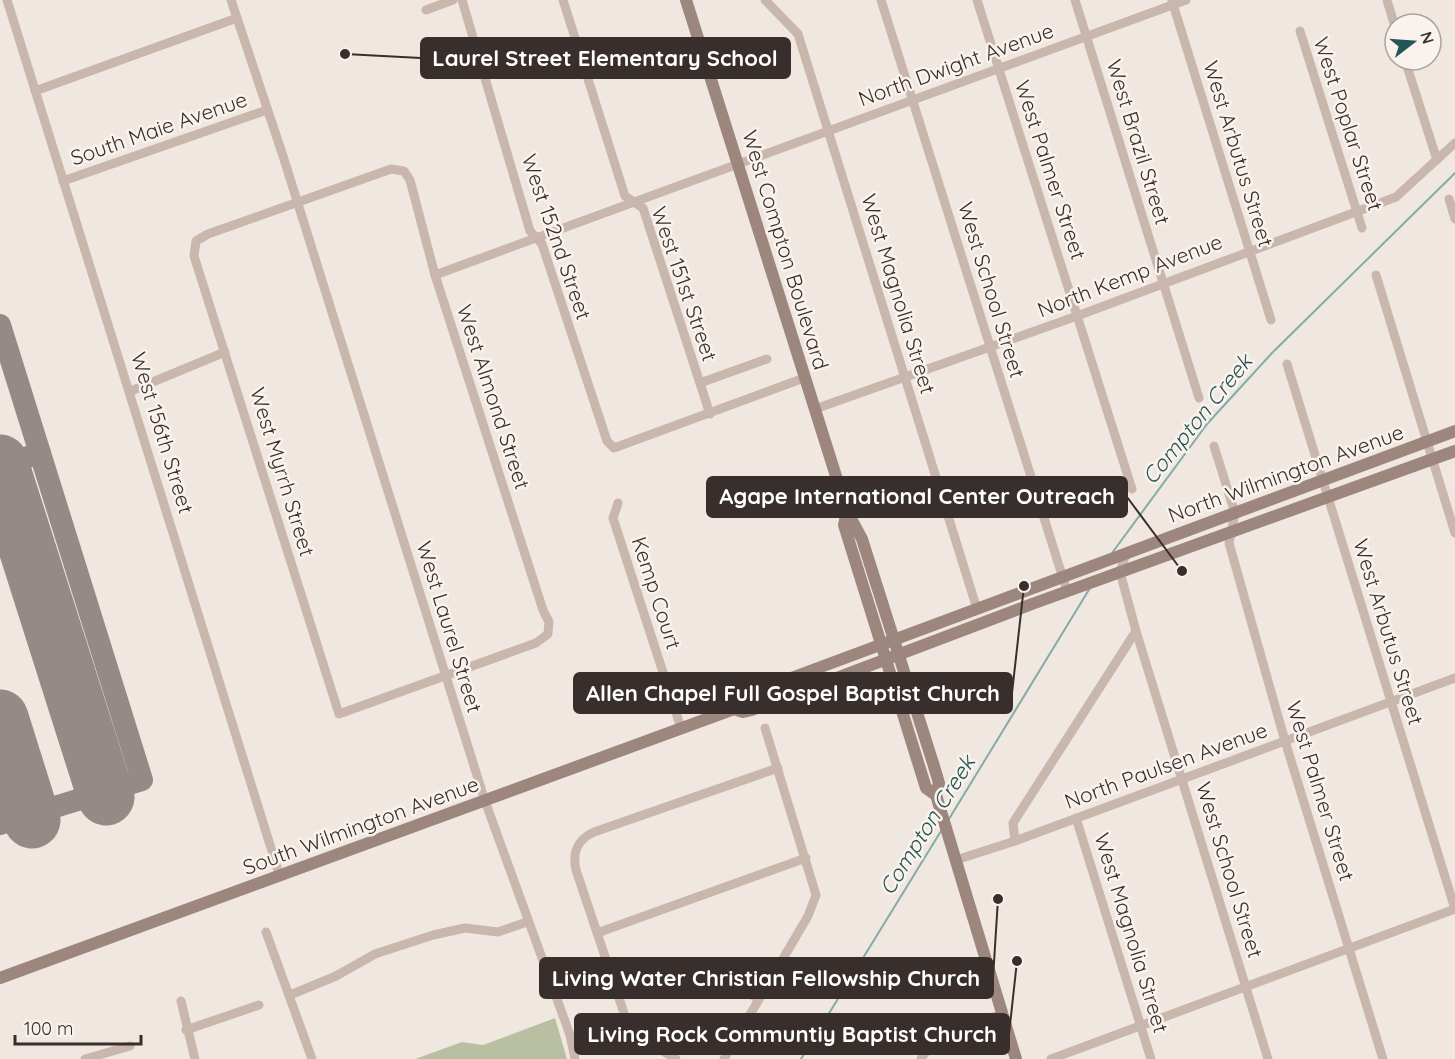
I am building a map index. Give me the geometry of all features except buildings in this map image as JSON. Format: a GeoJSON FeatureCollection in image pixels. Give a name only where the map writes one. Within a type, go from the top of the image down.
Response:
{"type":"FeatureCollection","features":[{"type":"Feature","properties":{"kind":"main road","name":"West Compton Boulevard"},"geometry":{"type":"LineString","coordinates":[[686,0],[847,511],[862,539],[933,763],[939,783],[936,795],[1016,1059]]}},
{"type":"Feature","properties":{"kind":"main road","name":"North Wilmington Avenue"},"geometry":{"type":"LineString","coordinates":[[894,639],[1455,431]]}},
{"type":"Feature","properties":{"kind":"main road","name":"North Wilmington Avenue"},"geometry":{"type":"LineString","coordinates":[[898,654],[1455,451]]}},
{"type":"Feature","properties":{"kind":"main road","name":"West Compton Boulevard"},"geometry":{"type":"LineString","coordinates":[[847,511],[844,525],[880,645],[926,788],[936,795]]}},
{"type":"Feature","properties":{"kind":"main road","name":"South Wilmington Avenue"},"geometry":{"type":"LineString","coordinates":[[734,709],[737,700],[757,691],[894,639]]}},
{"type":"Feature","properties":{"kind":"main road","name":"South Wilmington Avenue"},"geometry":{"type":"LineString","coordinates":[[0,978],[734,709],[743,712],[752,711],[898,654]]}},
{"type":"Feature","properties":{"kind":"street","name":"West 156th Street"},"geometry":{"type":"LineString","coordinates":[[7,0],[131,391],[280,877]]}},
{"type":"Feature","properties":{"kind":"street","name":"West Laurel Street"},"geometry":{"type":"LineString","coordinates":[[231,0],[297,202],[484,801],[570,1035],[575,1059]]}},
{"type":"Feature","properties":{"kind":"street"},"geometry":{"type":"LineString","coordinates":[[426,9],[453,0]]}},
{"type":"Feature","properties":{"kind":"street","name":"West 152nd Street"},"geometry":{"type":"LineString","coordinates":[[462,0],[530,231],[542,244],[606,441],[614,448],[710,414]]}},
{"type":"Feature","properties":{"kind":"street","name":"West 151st Street"},"geometry":{"type":"LineString","coordinates":[[563,0],[625,196],[643,208],[710,414]]}},
{"type":"Feature","properties":{"kind":"street","name":"West Magnolia Street"},"geometry":{"type":"LineString","coordinates":[[765,0],[798,34],[977,609]]}},
{"type":"Feature","properties":{"kind":"street","name":"West School Street"},"geometry":{"type":"LineString","coordinates":[[881,0],[989,347],[1063,577],[1070,590]]}},
{"type":"Feature","properties":{"kind":"street","name":"West Palmer Street"},"geometry":{"type":"LineString","coordinates":[[976,0],[1132,489]]}},
{"type":"Feature","properties":{"kind":"street","name":"West Brazil Street"},"geometry":{"type":"LineString","coordinates":[[1075,0],[1199,398]]}},
{"type":"Feature","properties":{"kind":"street","name":"North Dwight Avenue"},"geometry":{"type":"LineString","coordinates":[[435,274],[1087,37],[1172,2],[1186,0]]}},
{"type":"Feature","properties":{"kind":"street","name":"West Arbutus Street"},"geometry":{"type":"LineString","coordinates":[[1172,2],[1271,320]]}},
{"type":"Feature","properties":{"kind":"street"},"geometry":{"type":"LineString","coordinates":[[35,91],[237,18]]}},
{"type":"Feature","properties":{"kind":"street","name":"West Poplar Street"},"geometry":{"type":"LineString","coordinates":[[1300,31],[1362,228]]}},
{"type":"Feature","properties":{"kind":"street"},"geometry":{"type":"LineString","coordinates":[[1410,72],[1437,160]]}},
{"type":"Feature","properties":{"kind":"street","name":"South Maie Avenue"},"geometry":{"type":"LineString","coordinates":[[63,182],[267,110]]}},
{"type":"Feature","properties":{"kind":"street","name":"North Kemp Avenue"},"geometry":{"type":"LineString","coordinates":[[815,410],[1077,316],[1396,197],[1455,143]]}},
{"type":"Feature","properties":{"kind":"street","name":"West Almond Street"},"geometry":{"type":"LineString","coordinates":[[297,202],[391,169],[404,171],[410,180],[435,274],[543,610],[549,622],[548,634],[536,643],[446,676]]}},
{"type":"Feature","properties":{"kind":"street"},"geometry":{"type":"LineString","coordinates":[[1449,199],[1455,219]]}},
{"type":"Feature","properties":{"kind":"street","name":"West Myrrh Street"},"geometry":{"type":"LineString","coordinates":[[297,202],[208,234],[196,241],[194,255],[339,714],[446,676]]}},
{"type":"Feature","properties":{"kind":"street"},"geometry":{"type":"LineString","coordinates":[[1376,275],[1455,532]]}},
{"type":"Feature","properties":{"kind":"street"},"geometry":{"type":"LineString","coordinates":[[131,391],[225,352]]}},
{"type":"Feature","properties":{"kind":"street"},"geometry":{"type":"LineString","coordinates":[[700,383],[767,359]]}},
{"type":"Feature","properties":{"kind":"street","name":"West Arbutus Street"},"geometry":{"type":"LineString","coordinates":[[1287,364],[1455,909]]}},
{"type":"Feature","properties":{"kind":"street"},"geometry":{"type":"LineString","coordinates":[[710,414],[804,378]]}},
{"type":"Feature","properties":{"kind":"street"},"geometry":{"type":"LineString","coordinates":[[1214,446],[1235,513],[1230,533]]}},
{"type":"Feature","properties":{"kind":"street","name":"Kemp Court"},"geometry":{"type":"LineString","coordinates":[[618,503],[613,518],[681,728]]}},
{"type":"Feature","properties":{"kind":"street","name":"West Palmer Street"},"geometry":{"type":"LineString","coordinates":[[1230,533],[1229,543],[1285,741],[1383,1059]]}},
{"type":"Feature","properties":{"kind":"street"},"geometry":{"type":"LineString","coordinates":[[1120,572],[1126,554]]}},
{"type":"Feature","properties":{"kind":"street","name":"West School Street"},"geometry":{"type":"LineString","coordinates":[[1120,572],[1136,631],[1268,1059]]}},
{"type":"Feature","properties":{"kind":"street"},"geometry":{"type":"LineString","coordinates":[[1015,841],[1013,823],[1136,631]]}},
{"type":"Feature","properties":{"kind":"street","name":"North Paulsen Avenue"},"geometry":{"type":"LineString","coordinates":[[956,860],[1015,841],[1455,678]]}},
{"type":"Feature","properties":{"kind":"street"},"geometry":{"type":"LineString","coordinates":[[724,1059],[813,905],[814,885],[765,728]]}},
{"type":"Feature","properties":{"kind":"street"},"geometry":{"type":"LineString","coordinates":[[676,1059],[644,1040],[627,1022],[576,870],[572,844],[594,832],[777,768]]}},
{"type":"Feature","properties":{"kind":"street","name":"West Magnolia Street"},"geometry":{"type":"LineString","coordinates":[[1076,818],[1151,1059]]}},
{"type":"Feature","properties":{"kind":"street"},"geometry":{"type":"LineString","coordinates":[[597,933],[806,858]]}},
{"type":"Feature","properties":{"kind":"street"},"geometry":{"type":"LineString","coordinates":[[1050,1059],[1455,909]]}},
{"type":"Feature","properties":{"kind":"street"},"geometry":{"type":"LineString","coordinates":[[290,995],[330,979],[375,954],[436,934],[465,928],[498,932],[527,922]]}},
{"type":"Feature","properties":{"kind":"street"},"geometry":{"type":"LineString","coordinates":[[266,932],[312,1059]]}},
{"type":"Feature","properties":{"kind":"street"},"geometry":{"type":"LineString","coordinates":[[714,963],[731,980],[759,999]]}},
{"type":"Feature","properties":{"kind":"street"},"geometry":{"type":"LineString","coordinates":[[181,1001],[186,1030],[195,1059]]}},
{"type":"Feature","properties":{"kind":"street"},"geometry":{"type":"LineString","coordinates":[[186,1030],[259,1005]]}},
{"type":"Feature","properties":{"kind":"street"},"geometry":{"type":"LineString","coordinates":[[921,1059],[943,1036],[1002,1014]]}},
{"type":"Feature","properties":{"kind":"street"},"geometry":{"type":"LineString","coordinates":[[86,1059],[130,1046]]}},
{"type":"Feature","properties":{"kind":"green space"},"geometry":{"type":"Polygon","coordinates":[[[555,1018],[567,1059],[415,1059],[462,1042],[483,1045],[555,1018]]]}},
{"type":"Feature","properties":{"kind":"waterway","name":"Compton Creek"},"geometry":{"type":"LineString","coordinates":[[1112,553],[1207,424],[1273,352],[1455,173]]}},
{"type":"Feature","properties":{"kind":"waterway","name":"Compton Creek"},"geometry":{"type":"LineString","coordinates":[[949,819],[1090,588]]}},
{"type":"Feature","properties":{"kind":"waterway","name":"Compton Creek"},"geometry":{"type":"LineString","coordinates":[[801,1059],[941,831]]}},
{"type":"Feature","properties":{"kind":"taxiway"},"geometry":{"type":"LineString","coordinates":[[0,325],[142,780],[0,824]]}},
{"type":"Feature","properties":{"kind":"taxiway"},"geometry":{"type":"LineString","coordinates":[[0,466],[40,453]]}},
{"type":"Feature","properties":{"kind":"runway"},"geometry":{"type":"LineString","coordinates":[[0,463],[106,797]]}},
{"type":"Feature","properties":{"kind":"runway"},"geometry":{"type":"LineString","coordinates":[[0,718],[32,820]]}},
{"type":"Feature","properties":{"kind":"place","name":"Laurel Street Elementary School"},"geometry":{"type":"Point","coordinates":[345,54]}},
{"type":"Feature","properties":{"kind":"place","name":"Agape International Center Outreach"},"geometry":{"type":"Point","coordinates":[1182,571]}},
{"type":"Feature","properties":{"kind":"place","name":"Allen Chapel Full Gospel Baptist Church"},"geometry":{"type":"Point","coordinates":[1024,586]}},
{"type":"Feature","properties":{"kind":"place","name":"Living Water Christian Fellowship Church"},"geometry":{"type":"Point","coordinates":[998,899]}},
{"type":"Feature","properties":{"kind":"place","name":"Living Rock Communtiy Baptist Church"},"geometry":{"type":"Point","coordinates":[1017,961]}}]}
